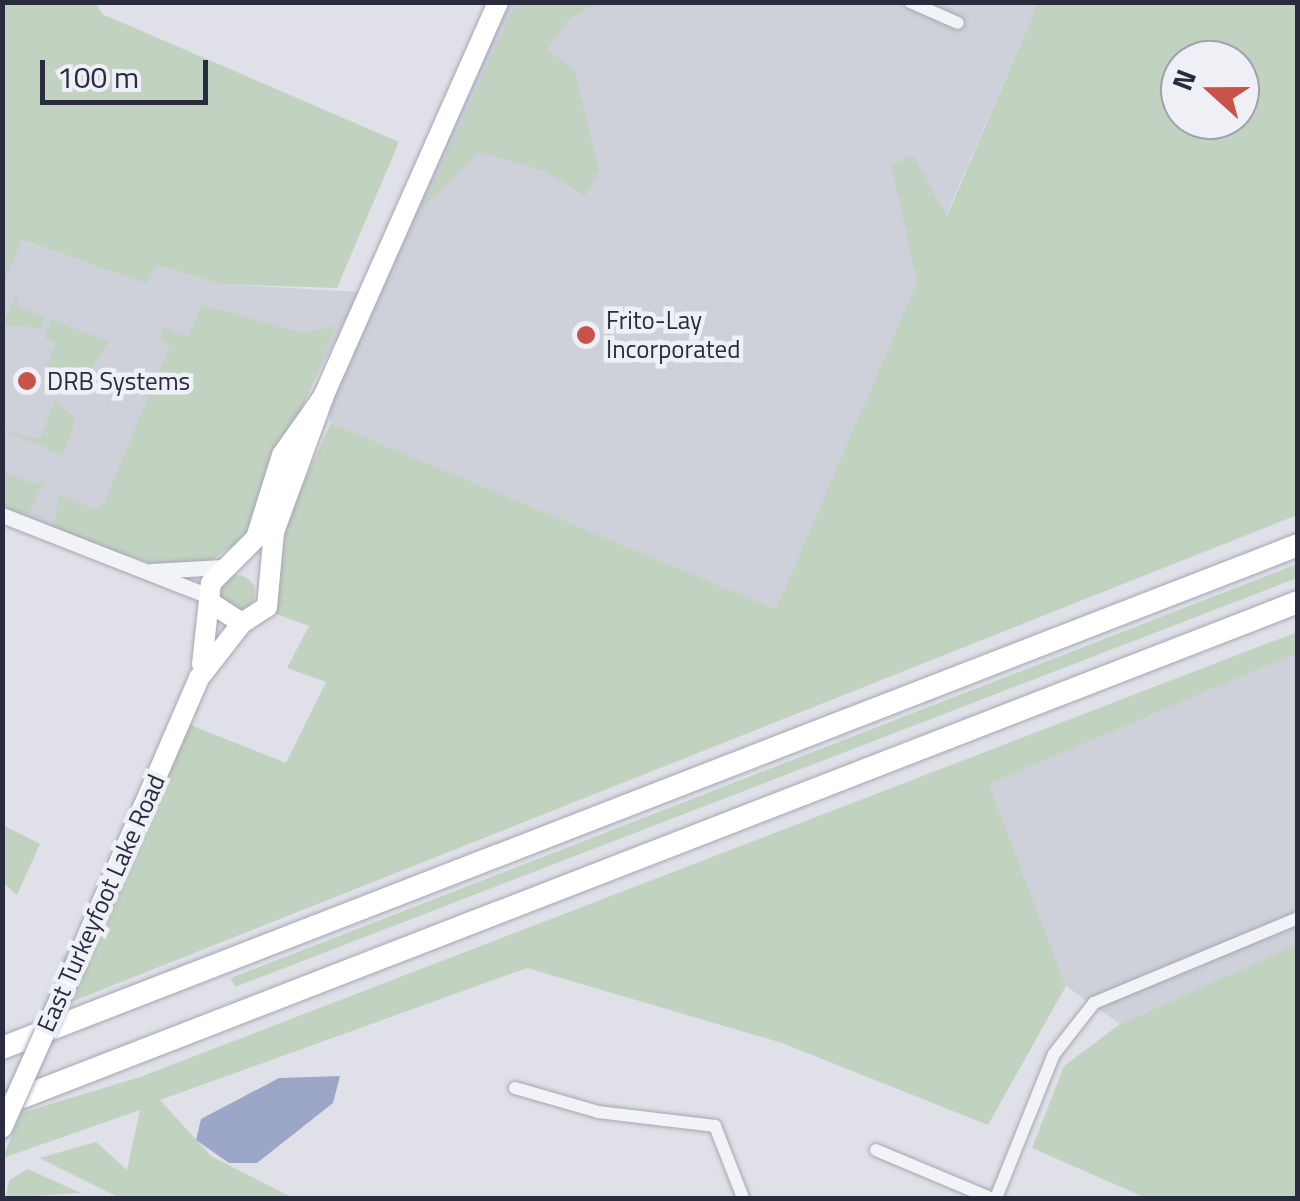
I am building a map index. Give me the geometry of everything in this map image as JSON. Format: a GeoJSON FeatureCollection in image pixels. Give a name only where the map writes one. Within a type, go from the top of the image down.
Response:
{"type":"FeatureCollection","features":[{"type":"Feature","properties":{"kind":"highway"},"geometry":{"type":"LineString","coordinates":[[2,1048],[1298,545]]}},
{"type":"Feature","properties":{"kind":"highway"},"geometry":{"type":"LineString","coordinates":[[2,1106],[1298,602]]}},
{"type":"Feature","properties":{"kind":"main road"},"geometry":{"type":"LineString","coordinates":[[324,395],[282,455],[256,538],[227,565],[210,599],[242,624],[260,615],[270,587],[274,532],[324,395],[498,2]]}},
{"type":"Feature","properties":{"kind":"main road"},"geometry":{"type":"LineString","coordinates":[[227,565],[260,570],[270,587]]}},
{"type":"Feature","properties":{"kind":"main road","name":"East Turkeyfoot Lake Road"},"geometry":{"type":"LineString","coordinates":[[200,678],[210,599]]}},
{"type":"Feature","properties":{"kind":"main road","name":"East Turkeyfoot Lake Road"},"geometry":{"type":"LineString","coordinates":[[2,1128],[200,678],[242,624]]}},
{"type":"Feature","properties":{"kind":"street"},"geometry":{"type":"LineString","coordinates":[[910,2],[958,23]]}},
{"type":"Feature","properties":{"kind":"street"},"geometry":{"type":"LineString","coordinates":[[2,514],[210,599]]}},
{"type":"Feature","properties":{"kind":"street"},"geometry":{"type":"LineString","coordinates":[[148,571],[227,565]]}},
{"type":"Feature","properties":{"kind":"street"},"geometry":{"type":"LineString","coordinates":[[876,1150],[993,1198],[1054,1054],[1094,1003],[1298,918]]}},
{"type":"Feature","properties":{"kind":"street"},"geometry":{"type":"LineString","coordinates":[[515,1088],[598,1112],[715,1126],[743,1198]]}},
{"type":"Feature","properties":{"kind":"shaded area"},"geometry":{"type":"Polygon","coordinates":[[[498,3],[1038,3],[776,609],[331,423],[324,395],[498,3]]]}},
{"type":"Feature","properties":{"kind":"shaded area"},"geometry":{"type":"Polygon","coordinates":[[[21,240],[147,284],[156,265],[219,284],[359,292],[290,430],[120,557],[3,508],[2,267],[21,240]]]}},
{"type":"Feature","properties":{"kind":"shaded area"},"geometry":{"type":"Polygon","coordinates":[[[1297,653],[1297,944],[1120,1024],[1066,986],[989,784],[1297,653]]]}},
{"type":"Feature","properties":{"kind":"green space"},"geometry":{"type":"Polygon","coordinates":[[[3,2],[96,3],[102,14],[399,142],[337,288],[219,284],[157,265],[147,284],[22,240],[3,283],[3,2]]]}},
{"type":"Feature","properties":{"kind":"green space"},"geometry":{"type":"Polygon","coordinates":[[[516,3],[599,3],[570,18],[547,50],[574,69],[599,171],[585,196],[544,171],[479,152],[421,210],[516,3]]]}},
{"type":"Feature","properties":{"kind":"green space"},"geometry":{"type":"Polygon","coordinates":[[[1038,3],[1297,3],[1297,515],[66,1004],[185,723],[286,763],[326,682],[287,668],[309,626],[274,613],[288,517],[331,423],[776,609],[917,282],[891,164],[913,155],[947,216],[1038,3]]]}},
{"type":"Feature","properties":{"kind":"green space"},"geometry":{"type":"Polygon","coordinates":[[[17,292],[18,306],[45,317],[41,328],[3,325],[17,292]]]}},
{"type":"Feature","properties":{"kind":"green space"},"geometry":{"type":"Polygon","coordinates":[[[202,305],[303,333],[336,326],[251,533],[206,564],[152,564],[53,529],[59,495],[95,509],[104,503],[170,345],[159,340],[165,327],[188,337],[202,305]]]}},
{"type":"Feature","properties":{"kind":"green space"},"geometry":{"type":"Polygon","coordinates":[[[52,319],[109,342],[77,391],[42,379],[56,343],[44,337],[52,319]]]}},
{"type":"Feature","properties":{"kind":"green space"},"geometry":{"type":"Polygon","coordinates":[[[55,401],[75,418],[63,456],[3,430],[39,439],[55,401]]]}},
{"type":"Feature","properties":{"kind":"green space"},"geometry":{"type":"Polygon","coordinates":[[[2,471],[35,484],[45,479],[29,514],[3,508],[2,471]]]}},
{"type":"Feature","properties":{"kind":"green space"},"geometry":{"type":"Polygon","coordinates":[[[1297,564],[1297,578],[235,987],[231,978],[1297,564]]]}},
{"type":"Feature","properties":{"kind":"green space"},"geometry":{"type":"Polygon","coordinates":[[[237,575],[249,581],[255,593],[249,605],[237,611],[225,605],[219,593],[225,581],[237,575]]]}},
{"type":"Feature","properties":{"kind":"green space"},"geometry":{"type":"Polygon","coordinates":[[[1297,632],[1297,653],[989,784],[1066,986],[988,1125],[782,1043],[527,968],[160,1100],[211,1156],[293,1198],[120,1198],[39,1158],[96,1142],[127,1170],[140,1110],[3,1158],[21,1113],[140,1077],[1297,632]]]}},
{"type":"Feature","properties":{"kind":"green space"},"geometry":{"type":"Polygon","coordinates":[[[3,825],[40,844],[17,895],[3,883],[3,825]]]}},
{"type":"Feature","properties":{"kind":"green space"},"geometry":{"type":"Polygon","coordinates":[[[1297,944],[1297,1198],[1146,1198],[1032,1148],[1064,1066],[1120,1024],[1297,944]]]}},
{"type":"Feature","properties":{"kind":"green space"},"geometry":{"type":"Polygon","coordinates":[[[28,1169],[81,1193],[6,1198],[9,1180],[28,1169]]]}},
{"type":"Feature","properties":{"kind":"water"},"geometry":{"type":"Polygon","coordinates":[[[340,1076],[333,1103],[257,1163],[229,1163],[196,1140],[201,1119],[279,1078],[340,1076]]]}},
{"type":"Feature","properties":{"kind":"place","name":"Frito-Lay Incorporated"},"geometry":{"type":"Point","coordinates":[586,335]}},
{"type":"Feature","properties":{"kind":"place","name":"DRB Systems"},"geometry":{"type":"Point","coordinates":[27,381]}}]}
